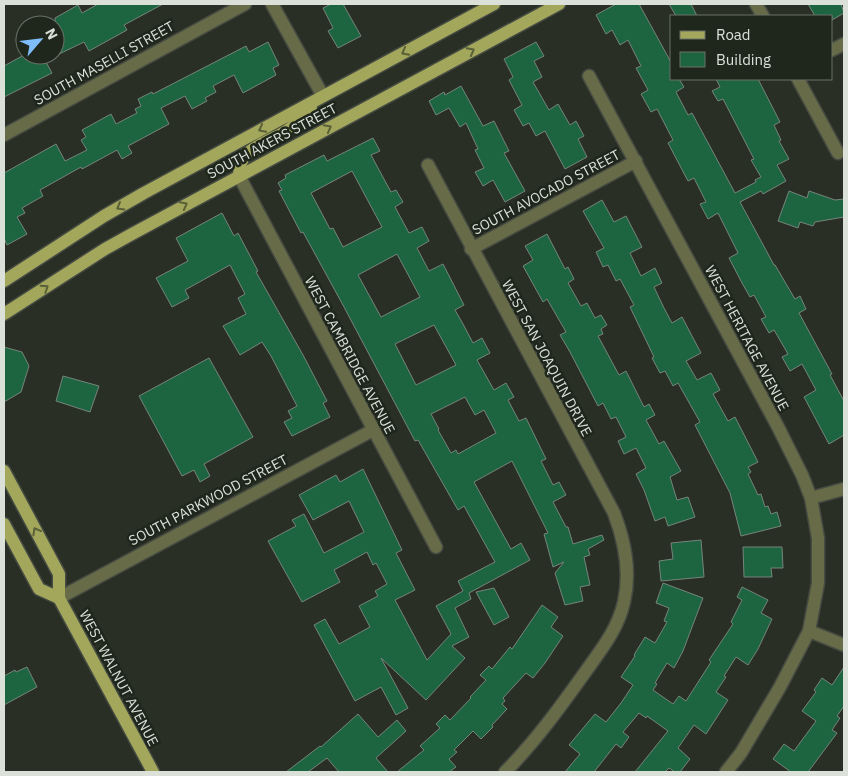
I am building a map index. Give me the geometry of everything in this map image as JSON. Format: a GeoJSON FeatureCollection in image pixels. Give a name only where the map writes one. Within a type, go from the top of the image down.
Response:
{"type":"FeatureCollection","features":[{"type":"Feature","properties":{"kind":"main road","name":"SOUTH AKERS STREET"},"geometry":{"type":"LineString","coordinates":[[4,281],[130,200],[494,4]]}},
{"type":"Feature","properties":{"kind":"main road","name":"SOUTH AKERS STREET"},"geometry":{"type":"LineString","coordinates":[[4,314],[105,249],[559,4]]}},
{"type":"Feature","properties":{"kind":"main road"},"geometry":{"type":"LineString","coordinates":[[239,176],[241,161],[247,153],[289,129],[323,96]]}},
{"type":"Feature","properties":{"kind":"main road","name":"WEST WALNUT AVENUE"},"geometry":{"type":"LineString","coordinates":[[4,471],[59,574],[58,598],[153,772]]}},
{"type":"Feature","properties":{"kind":"main road"},"geometry":{"type":"LineString","coordinates":[[4,524],[39,589],[58,598]]}},
{"type":"Feature","properties":{"kind":"street","name":"SOUTH MASELLI STREET"},"geometry":{"type":"LineString","coordinates":[[4,135],[245,4]]}},
{"type":"Feature","properties":{"kind":"street"},"geometry":{"type":"LineString","coordinates":[[272,4],[323,96]]}},
{"type":"Feature","properties":{"kind":"street"},"geometry":{"type":"LineString","coordinates":[[756,4],[763,15]]}},
{"type":"Feature","properties":{"kind":"street","name":"WEST HERITAGE AVENUE"},"geometry":{"type":"LineString","coordinates":[[589,76],[777,425],[802,475],[811,498],[818,538],[818,583],[809,631],[780,687],[741,753],[726,772]]}},
{"type":"Feature","properties":{"kind":"street"},"geometry":{"type":"LineString","coordinates":[[799,80],[838,153]]}},
{"type":"Feature","properties":{"kind":"street","name":"SOUTH AVOCADO STREET"},"geometry":{"type":"LineString","coordinates":[[471,249],[636,161]]}},
{"type":"Feature","properties":{"kind":"street","name":"WEST SAN JOAQUIN DRIVE"},"geometry":{"type":"LineString","coordinates":[[428,165],[471,249],[614,513],[623,538],[628,569],[624,602],[613,632],[566,699],[518,759],[505,772]]}},
{"type":"Feature","properties":{"kind":"street","name":"WEST CAMBRIDGE AVENUE"},"geometry":{"type":"LineString","coordinates":[[239,176],[436,547]]}},
{"type":"Feature","properties":{"kind":"street","name":"SOUTH PARKWOOD STREET"},"geometry":{"type":"LineString","coordinates":[[58,598],[373,430]]}},
{"type":"Feature","properties":{"kind":"street"},"geometry":{"type":"LineString","coordinates":[[811,498],[844,490]]}},
{"type":"Feature","properties":{"kind":"street"},"geometry":{"type":"LineString","coordinates":[[809,631],[844,645]]}},
{"type":"Feature","properties":{"kind":"building"},"geometry":{"type":"Polygon","coordinates":[[[98,4],[163,4],[124,25],[127,30],[89,51],[84,42],[65,51],[65,15],[60,15],[78,5],[82,13],[98,4]]]}},
{"type":"Feature","properties":{"kind":"building"},"geometry":{"type":"Polygon","coordinates":[[[331,4],[343,4],[361,36],[338,48],[328,31],[333,28],[323,8],[331,4]]]}},
{"type":"Feature","properties":{"kind":"building"},"geometry":{"type":"Polygon","coordinates":[[[616,4],[639,4],[670,60],[670,80],[680,80],[684,87],[676,92],[688,115],[692,113],[735,193],[756,182],[755,180],[761,177],[751,160],[754,159],[723,99],[718,101],[712,91],[720,87],[716,80],[759,80],[780,122],[774,125],[781,140],[779,141],[789,159],[777,165],[786,181],[763,194],[761,191],[740,202],[795,299],[800,296],[806,309],[799,313],[832,374],[830,375],[844,401],[844,435],[829,444],[804,397],[816,390],[802,364],[790,371],[782,357],[788,354],[774,330],[769,333],[761,319],[766,317],[754,295],[750,297],[729,258],[738,253],[718,213],[708,219],[700,204],[706,202],[694,178],[688,181],[668,143],[673,140],[657,109],[651,112],[641,94],[648,90],[636,68],[641,66],[628,40],[620,45],[612,30],[606,34],[596,15],[616,4]]]}},
{"type":"Feature","properties":{"kind":"building"},"geometry":{"type":"Polygon","coordinates":[[[669,4],[691,4],[696,15],[675,15],[669,4]]]}},
{"type":"Feature","properties":{"kind":"building"},"geometry":{"type":"Polygon","coordinates":[[[808,4],[841,4],[844,13],[833,19],[833,15],[814,15],[808,4]]]}},
{"type":"Feature","properties":{"kind":"building"},"geometry":{"type":"Polygon","coordinates":[[[268,42],[279,65],[273,68],[276,75],[243,93],[234,75],[213,86],[216,92],[205,98],[207,101],[192,109],[185,96],[161,108],[169,124],[128,146],[132,153],[122,159],[117,150],[82,169],[81,167],[40,190],[43,196],[22,208],[25,213],[17,217],[27,234],[7,245],[4,238],[4,173],[56,144],[65,161],[87,150],[81,140],[86,137],[82,130],[111,114],[116,124],[137,113],[135,109],[141,106],[138,99],[152,92],[153,94],[246,46],[249,52],[268,42]]]}},
{"type":"Feature","properties":{"kind":"building"},"geometry":{"type":"Polygon","coordinates":[[[536,42],[544,56],[534,61],[542,77],[533,82],[549,110],[558,104],[570,125],[576,121],[584,136],[578,139],[587,157],[565,169],[545,131],[536,136],[529,123],[523,126],[514,110],[522,105],[509,80],[513,77],[504,59],[536,42]]]}},
{"type":"Feature","properties":{"kind":"building"},"geometry":{"type":"Polygon","coordinates":[[[15,60],[15,65],[48,65],[52,73],[4,97],[4,66],[15,60]]]}},
{"type":"Feature","properties":{"kind":"building"},"geometry":{"type":"Polygon","coordinates":[[[461,86],[483,126],[494,121],[509,151],[504,153],[525,191],[505,202],[493,180],[483,186],[475,172],[484,168],[475,150],[478,149],[466,123],[460,127],[449,108],[436,115],[429,101],[444,92],[445,95],[461,86]]]}},
{"type":"Feature","properties":{"kind":"building"},"geometry":{"type":"Polygon","coordinates":[[[373,138],[380,151],[371,155],[391,192],[396,190],[403,202],[395,207],[409,233],[422,227],[429,241],[417,248],[429,271],[443,264],[464,305],[455,310],[473,343],[482,338],[490,353],[477,360],[494,390],[506,383],[514,397],[508,400],[519,421],[526,418],[546,459],[541,461],[553,485],[559,482],[566,495],[553,502],[566,527],[568,527],[573,544],[602,535],[604,540],[588,549],[590,555],[584,557],[590,585],[580,587],[583,601],[565,605],[555,573],[564,562],[553,567],[544,534],[548,533],[512,461],[474,482],[511,549],[521,543],[530,560],[469,593],[471,599],[455,608],[469,637],[452,646],[465,658],[426,700],[381,658],[408,708],[396,715],[381,687],[355,701],[314,625],[325,619],[339,644],[370,627],[359,606],[378,596],[375,591],[387,584],[376,563],[373,565],[367,552],[334,570],[340,582],[302,602],[268,541],[296,526],[292,520],[304,514],[324,553],[364,532],[349,501],[313,520],[299,495],[336,475],[340,482],[363,469],[402,550],[396,553],[415,590],[395,600],[427,660],[451,634],[436,606],[463,591],[458,581],[495,562],[464,506],[458,510],[418,440],[415,441],[344,307],[279,191],[282,190],[278,183],[286,178],[285,175],[324,155],[327,161],[373,138]],[[352,171],[311,193],[330,229],[333,228],[343,247],[382,227],[352,171]],[[397,254],[358,275],[381,317],[420,297],[397,254]],[[434,325],[395,344],[416,385],[456,365],[434,325]],[[465,397],[431,414],[451,453],[456,450],[458,454],[496,433],[484,410],[475,415],[465,397]]]}},
{"type":"Feature","properties":{"kind":"building"},"geometry":{"type":"Polygon","coordinates":[[[789,191],[807,198],[809,191],[835,200],[844,199],[844,217],[815,222],[813,226],[800,222],[798,228],[778,221],[789,191]]]}},
{"type":"Feature","properties":{"kind":"building"},"geometry":{"type":"Polygon","coordinates":[[[602,200],[614,222],[626,216],[642,247],[630,253],[641,276],[655,268],[662,283],[654,287],[672,323],[682,317],[701,353],[686,361],[697,380],[711,373],[720,390],[713,394],[728,421],[735,417],[758,462],[748,467],[751,472],[748,474],[758,495],[761,494],[765,507],[768,506],[771,514],[777,512],[781,526],[741,536],[730,493],[695,425],[700,422],[678,383],[673,386],[665,371],[660,373],[630,307],[634,305],[620,279],[616,281],[608,265],[603,267],[596,252],[604,248],[583,211],[602,200]]]}},
{"type":"Feature","properties":{"kind":"building"},"geometry":{"type":"Polygon","coordinates":[[[222,213],[234,236],[238,233],[258,271],[256,272],[327,401],[323,403],[330,417],[292,436],[284,422],[292,418],[288,411],[297,406],[271,356],[262,342],[240,355],[223,326],[246,314],[238,298],[245,294],[230,265],[185,290],[189,298],[172,307],[156,278],[188,261],[176,238],[222,213]]]}},
{"type":"Feature","properties":{"kind":"building"},"geometry":{"type":"Polygon","coordinates":[[[547,234],[565,269],[568,267],[574,279],[568,283],[581,306],[587,303],[595,318],[601,315],[607,325],[601,329],[603,334],[598,336],[619,375],[626,371],[644,407],[649,404],[655,415],[646,420],[659,444],[664,441],[681,471],[670,477],[677,500],[688,497],[695,517],[668,526],[665,517],[655,521],[636,474],[646,468],[636,448],[624,454],[618,441],[626,437],[616,417],[611,419],[603,403],[598,406],[560,335],[566,332],[547,299],[543,302],[523,266],[533,260],[525,246],[547,234]]]}},
{"type":"Feature","properties":{"kind":"building"},"geometry":{"type":"Polygon","coordinates":[[[4,347],[22,352],[29,366],[21,392],[4,402],[4,347]]]}},
{"type":"Feature","properties":{"kind":"building"},"geometry":{"type":"Polygon","coordinates":[[[209,358],[253,437],[204,464],[210,476],[200,482],[194,470],[182,476],[139,396],[209,358]]]}},
{"type":"Feature","properties":{"kind":"building"},"geometry":{"type":"Polygon","coordinates":[[[63,376],[99,386],[90,412],[56,401],[63,376]]]}},
{"type":"Feature","properties":{"kind":"building"},"geometry":{"type":"Polygon","coordinates":[[[701,540],[704,577],[661,581],[659,561],[673,559],[671,543],[701,540]]]}},
{"type":"Feature","properties":{"kind":"building"},"geometry":{"type":"Polygon","coordinates":[[[743,547],[782,547],[783,568],[771,568],[772,577],[744,577],[743,547]]]}},
{"type":"Feature","properties":{"kind":"building"},"geometry":{"type":"Polygon","coordinates":[[[663,583],[703,598],[683,651],[674,668],[667,663],[653,690],[673,704],[679,696],[686,701],[711,662],[709,660],[733,624],[731,622],[742,600],[737,597],[742,587],[768,600],[761,613],[772,619],[748,665],[736,657],[724,676],[726,677],[716,692],[728,700],[706,734],[694,725],[678,748],[690,759],[680,772],[675,772],[669,768],[665,772],[635,772],[668,731],[647,716],[646,718],[639,713],[623,732],[629,737],[621,748],[616,744],[594,772],[565,772],[580,754],[569,745],[595,714],[606,722],[633,685],[621,677],[634,655],[645,637],[655,643],[667,622],[664,621],[669,608],[656,603],[663,583]]]}},
{"type":"Feature","properties":{"kind":"building"},"geometry":{"type":"Polygon","coordinates":[[[494,588],[509,617],[494,625],[476,592],[494,588]]]}},
{"type":"Feature","properties":{"kind":"building"},"geometry":{"type":"Polygon","coordinates":[[[542,605],[558,617],[551,627],[563,636],[533,678],[526,673],[503,698],[505,701],[502,704],[507,709],[492,725],[493,727],[481,739],[473,731],[454,750],[457,752],[449,759],[456,767],[449,772],[397,772],[424,750],[420,746],[440,728],[436,724],[445,715],[450,720],[471,698],[486,680],[480,675],[489,666],[492,669],[510,647],[512,649],[542,605]]]}},
{"type":"Feature","properties":{"kind":"building"},"geometry":{"type":"Polygon","coordinates":[[[27,667],[37,687],[4,705],[4,676],[15,670],[16,672],[27,667]]]}},
{"type":"Feature","properties":{"kind":"building"},"geometry":{"type":"Polygon","coordinates":[[[844,667],[844,706],[837,716],[840,718],[832,730],[837,733],[808,772],[791,772],[773,759],[784,744],[794,751],[816,721],[802,711],[816,692],[814,690],[822,678],[832,685],[844,667]]]}},
{"type":"Feature","properties":{"kind":"building"},"geometry":{"type":"Polygon","coordinates":[[[358,714],[378,737],[397,720],[406,731],[376,758],[388,772],[339,772],[327,758],[308,772],[286,772],[321,747],[358,714]]]}}]}
